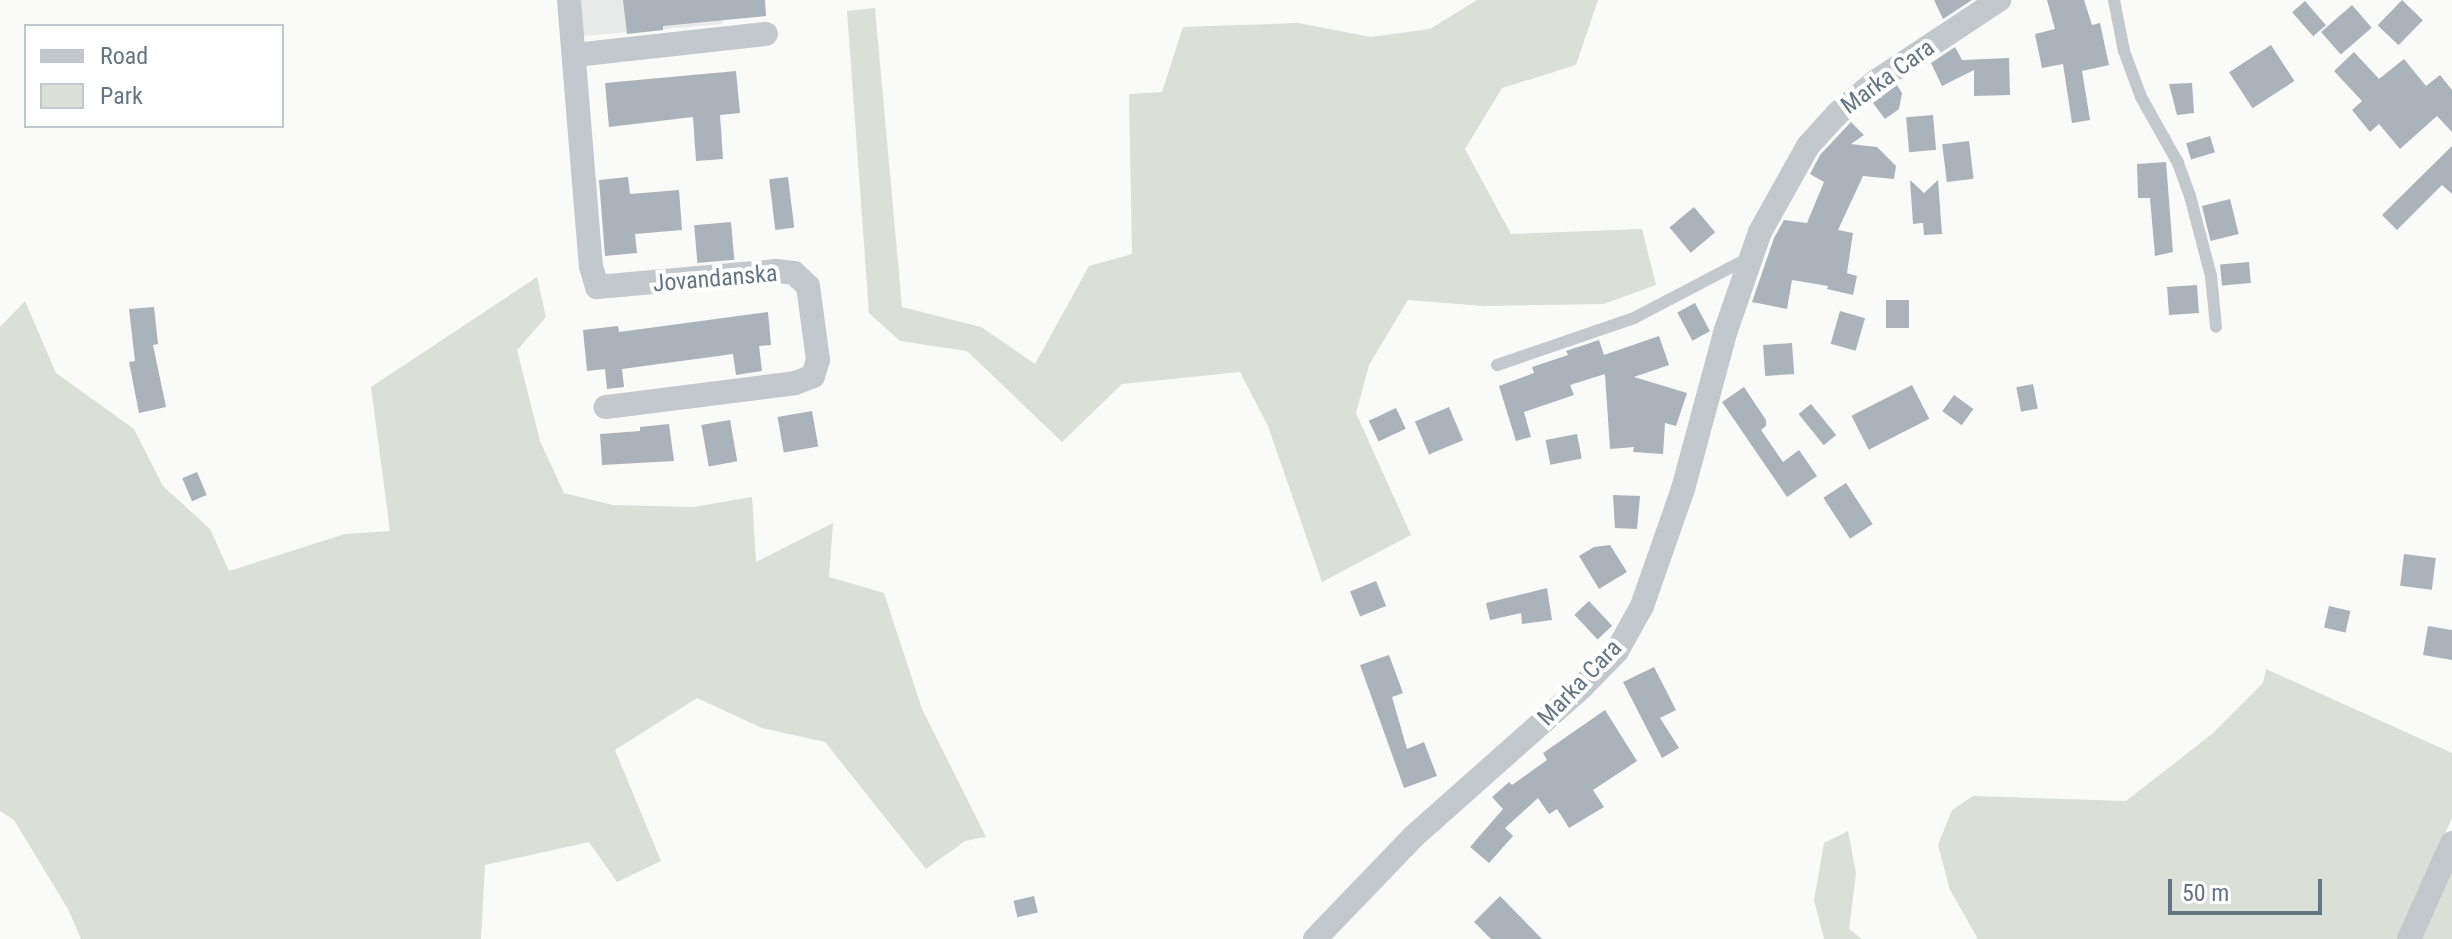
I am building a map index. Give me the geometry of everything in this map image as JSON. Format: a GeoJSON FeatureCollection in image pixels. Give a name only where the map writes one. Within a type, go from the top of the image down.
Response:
{"type":"FeatureCollection","features":[{"type":"Feature","properties":{"kind":"street","name":"Jovandanska"},"geometry":{"type":"LineString","coordinates":[[569,0],[591,266],[597,287],[794,273],[808,286],[818,360],[813,376],[796,383],[606,407]]}},
{"type":"Feature","properties":{"kind":"street","name":"Marka Cara"},"geometry":{"type":"LineString","coordinates":[[1315,939],[1413,837],[1571,698],[1617,651],[1642,606],[1683,489],[1726,330],[1760,232],[1808,146],[1837,114],[1875,82],[1999,0]]}},
{"type":"Feature","properties":{"kind":"street"},"geometry":{"type":"LineString","coordinates":[[575,55],[766,34]]}},
{"type":"Feature","properties":{"kind":"street"},"geometry":{"type":"LineString","coordinates":[[2409,939],[2452,843]]}},
{"type":"Feature","properties":{"kind":"lane"},"geometry":{"type":"LineString","coordinates":[[2114,0],[2124,51],[2141,97],[2178,163],[2190,196],[2211,276],[2216,327]]}},
{"type":"Feature","properties":{"kind":"lane"},"geometry":{"type":"LineString","coordinates":[[1497,365],[1634,318],[1751,257]]}},
{"type":"Feature","properties":{"kind":"shaded area"},"geometry":{"type":"Polygon","coordinates":[[[579,0],[721,0],[723,24],[583,36],[579,0]]]}},
{"type":"Feature","properties":{"kind":"green space"},"geometry":{"type":"Polygon","coordinates":[[[1477,0],[1598,0],[1576,65],[1502,88],[1465,149],[1511,234],[1642,229],[1656,285],[1604,304],[1484,306],[1408,300],[1369,365],[1356,413],[1411,535],[1322,582],[1268,426],[1240,372],[1122,384],[1062,442],[967,351],[900,341],[869,313],[847,11],[875,8],[902,307],[981,327],[1035,364],[1089,266],[1132,254],[1129,94],[1162,92],[1183,27],[1298,23],[1371,37],[1430,29],[1477,0]]]}},
{"type":"Feature","properties":{"kind":"green space"},"geometry":{"type":"Polygon","coordinates":[[[537,277],[546,317],[517,350],[540,441],[564,493],[613,505],[693,507],[752,497],[756,562],[833,523],[829,577],[884,593],[922,709],[986,837],[965,841],[926,869],[825,742],[762,728],[697,698],[615,750],[661,861],[617,882],[589,842],[485,865],[481,939],[81,939],[68,909],[14,820],[0,811],[0,327],[25,301],[56,373],[134,429],[163,486],[210,529],[229,571],[345,534],[390,531],[371,387],[537,277]]]}},
{"type":"Feature","properties":{"kind":"green space"},"geometry":{"type":"Polygon","coordinates":[[[2266,669],[2452,753],[2452,818],[2399,939],[1978,939],[1950,890],[1938,845],[1952,810],[1973,796],[2126,801],[2212,734],[2263,683],[2266,669]]]}},
{"type":"Feature","properties":{"kind":"green space"},"geometry":{"type":"Polygon","coordinates":[[[1848,831],[1856,873],[1849,929],[1862,939],[1824,939],[1814,900],[1824,843],[1848,831]]]}},
{"type":"Feature","properties":{"kind":"green space"},"geometry":{"type":"Polygon","coordinates":[[[2452,864],[2452,939],[2419,939],[2452,864]]]}},
{"type":"Feature","properties":{"kind":"building"},"geometry":{"type":"Polygon","coordinates":[[[623,0],[765,0],[766,16],[663,26],[663,30],[627,34],[623,0]]]}},
{"type":"Feature","properties":{"kind":"building"},"geometry":{"type":"Polygon","coordinates":[[[1934,0],[1972,0],[1943,19],[1934,0]]]}},
{"type":"Feature","properties":{"kind":"building"},"geometry":{"type":"Polygon","coordinates":[[[2047,0],[2084,0],[2092,25],[2100,23],[2109,65],[2082,71],[2090,120],[2072,123],[2063,64],[2042,68],[2035,34],[2055,29],[2047,0]]]}},
{"type":"Feature","properties":{"kind":"building"},"geometry":{"type":"Polygon","coordinates":[[[2402,0],[2423,20],[2399,45],[2378,25],[2402,0]]]}},
{"type":"Feature","properties":{"kind":"building"},"geometry":{"type":"Polygon","coordinates":[[[2305,1],[2326,25],[2313,36],[2292,12],[2305,1]]]}},
{"type":"Feature","properties":{"kind":"building"},"geometry":{"type":"Polygon","coordinates":[[[2352,5],[2372,28],[2341,55],[2321,32],[2352,5]]]}},
{"type":"Feature","properties":{"kind":"building"},"geometry":{"type":"Polygon","coordinates":[[[2271,45],[2294,81],[2252,108],[2229,72],[2271,45]]]}},
{"type":"Feature","properties":{"kind":"building"},"geometry":{"type":"Polygon","coordinates":[[[1955,47],[1962,60],[2009,58],[2010,95],[1974,96],[1974,70],[1942,86],[1931,63],[1955,47]]]}},
{"type":"Feature","properties":{"kind":"building"},"geometry":{"type":"Polygon","coordinates":[[[2354,52],[2379,79],[2404,59],[2426,86],[2440,75],[2452,90],[2452,132],[2437,116],[2400,149],[2379,124],[2370,132],[2352,110],[2362,101],[2334,71],[2354,52]]]}},
{"type":"Feature","properties":{"kind":"building"},"geometry":{"type":"Polygon","coordinates":[[[736,71],[740,113],[720,115],[723,159],[696,161],[693,117],[609,127],[605,83],[736,71]]]}},
{"type":"Feature","properties":{"kind":"building"},"geometry":{"type":"Polygon","coordinates":[[[2192,83],[2194,113],[2177,115],[2169,84],[2192,83]]]}},
{"type":"Feature","properties":{"kind":"building"},"geometry":{"type":"Polygon","coordinates":[[[1897,85],[1902,93],[1899,109],[1885,119],[1873,103],[1897,85]]]}},
{"type":"Feature","properties":{"kind":"building"},"geometry":{"type":"Polygon","coordinates":[[[1933,115],[1936,150],[1909,152],[1906,117],[1933,115]]]}},
{"type":"Feature","properties":{"kind":"building"},"geometry":{"type":"Polygon","coordinates":[[[1851,122],[1864,135],[1851,144],[1877,147],[1896,166],[1894,179],[1863,176],[1838,230],[1853,233],[1847,273],[1857,276],[1853,295],[1827,289],[1828,286],[1792,280],[1787,309],[1752,302],[1774,238],[1784,220],[1807,223],[1824,182],[1810,174],[1820,155],[1851,122]]]}},
{"type":"Feature","properties":{"kind":"building"},"geometry":{"type":"Polygon","coordinates":[[[2210,136],[2215,152],[2191,160],[2186,143],[2210,136]]]}},
{"type":"Feature","properties":{"kind":"building"},"geometry":{"type":"Polygon","coordinates":[[[1969,141],[1974,179],[1947,182],[1942,144],[1969,141]]]}},
{"type":"Feature","properties":{"kind":"building"},"geometry":{"type":"Polygon","coordinates":[[[2452,146],[2452,194],[2442,185],[2397,230],[2382,215],[2452,146]]]}},
{"type":"Feature","properties":{"kind":"building"},"geometry":{"type":"Polygon","coordinates":[[[2166,162],[2173,252],[2155,256],[2150,198],[2138,198],[2137,164],[2166,162]]]}},
{"type":"Feature","properties":{"kind":"building"},"geometry":{"type":"Polygon","coordinates":[[[628,177],[630,194],[679,190],[682,230],[635,234],[637,253],[605,256],[599,180],[628,177]]]}},
{"type":"Feature","properties":{"kind":"building"},"geometry":{"type":"Polygon","coordinates":[[[788,177],[794,228],[775,230],[769,179],[788,177]]]}},
{"type":"Feature","properties":{"kind":"building"},"geometry":{"type":"Polygon","coordinates":[[[1910,180],[1924,193],[1938,180],[1942,234],[1924,235],[1923,223],[1913,224],[1910,180]]]}},
{"type":"Feature","properties":{"kind":"building"},"geometry":{"type":"Polygon","coordinates":[[[2230,199],[2239,234],[2211,241],[2202,206],[2230,199]]]}},
{"type":"Feature","properties":{"kind":"building"},"geometry":{"type":"Polygon","coordinates":[[[1694,207],[1715,232],[1691,253],[1669,228],[1694,207]]]}},
{"type":"Feature","properties":{"kind":"building"},"geometry":{"type":"Polygon","coordinates":[[[731,222],[734,260],[697,263],[694,225],[731,222]]]}},
{"type":"Feature","properties":{"kind":"building"},"geometry":{"type":"Polygon","coordinates":[[[2249,262],[2251,283],[2222,285],[2220,265],[2249,262]]]}},
{"type":"Feature","properties":{"kind":"building"},"geometry":{"type":"Polygon","coordinates":[[[2197,285],[2199,313],[2169,315],[2167,287],[2197,285]]]}},
{"type":"Feature","properties":{"kind":"building"},"geometry":{"type":"Polygon","coordinates":[[[1886,300],[1909,300],[1909,328],[1886,328],[1886,300]]]}},
{"type":"Feature","properties":{"kind":"building"},"geometry":{"type":"Polygon","coordinates":[[[1695,303],[1710,331],[1692,341],[1677,312],[1695,303]]]}},
{"type":"Feature","properties":{"kind":"building"},"geometry":{"type":"Polygon","coordinates":[[[154,307],[158,344],[153,345],[166,407],[139,413],[129,362],[135,361],[129,309],[154,307]]]}},
{"type":"Feature","properties":{"kind":"building"},"geometry":{"type":"Polygon","coordinates":[[[1840,311],[1865,318],[1856,351],[1831,344],[1840,311]]]}},
{"type":"Feature","properties":{"kind":"building"},"geometry":{"type":"Polygon","coordinates":[[[768,312],[771,345],[759,346],[762,371],[736,375],[733,354],[622,369],[624,387],[607,389],[605,369],[587,371],[583,330],[618,326],[619,332],[768,312]]]}},
{"type":"Feature","properties":{"kind":"building"},"geometry":{"type":"Polygon","coordinates":[[[1659,336],[1669,365],[1634,377],[1687,393],[1676,426],[1665,423],[1663,454],[1633,452],[1634,447],[1610,449],[1605,374],[1570,385],[1574,395],[1524,412],[1531,437],[1516,441],[1499,386],[1534,373],[1532,367],[1568,355],[1566,351],[1599,340],[1604,355],[1659,336]]]}},
{"type":"Feature","properties":{"kind":"building"},"geometry":{"type":"Polygon","coordinates":[[[1792,343],[1794,374],[1765,376],[1763,345],[1792,343]]]}},
{"type":"Feature","properties":{"kind":"building"},"geometry":{"type":"Polygon","coordinates":[[[2033,384],[2038,409],[2021,412],[2016,387],[2033,384]]]}},
{"type":"Feature","properties":{"kind":"building"},"geometry":{"type":"Polygon","coordinates":[[[1912,385],[1929,419],[1869,450],[1851,416],[1912,385]]]}},
{"type":"Feature","properties":{"kind":"building"},"geometry":{"type":"Polygon","coordinates":[[[1744,387],[1766,420],[1766,426],[1761,430],[1783,462],[1799,450],[1817,476],[1787,497],[1722,402],[1744,387]]]}},
{"type":"Feature","properties":{"kind":"building"},"geometry":{"type":"Polygon","coordinates":[[[1954,395],[1973,409],[1962,425],[1942,411],[1954,395]]]}},
{"type":"Feature","properties":{"kind":"building"},"geometry":{"type":"Polygon","coordinates":[[[1811,404],[1836,435],[1824,445],[1799,414],[1811,404]]]}},
{"type":"Feature","properties":{"kind":"building"},"geometry":{"type":"Polygon","coordinates":[[[1449,407],[1463,440],[1429,455],[1415,421],[1449,407]]]}},
{"type":"Feature","properties":{"kind":"building"},"geometry":{"type":"Polygon","coordinates":[[[1396,408],[1406,429],[1379,442],[1369,421],[1396,408]]]}},
{"type":"Feature","properties":{"kind":"building"},"geometry":{"type":"Polygon","coordinates":[[[812,411],[818,446],[784,453],[778,417],[812,411]]]}},
{"type":"Feature","properties":{"kind":"building"},"geometry":{"type":"Polygon","coordinates":[[[730,420],[737,461],[709,466],[701,425],[730,420]]]}},
{"type":"Feature","properties":{"kind":"building"},"geometry":{"type":"Polygon","coordinates":[[[669,424],[674,461],[602,465],[600,434],[640,431],[640,427],[669,424]]]}},
{"type":"Feature","properties":{"kind":"building"},"geometry":{"type":"Polygon","coordinates":[[[1577,434],[1582,459],[1550,465],[1546,440],[1577,434]]]}},
{"type":"Feature","properties":{"kind":"building"},"geometry":{"type":"Polygon","coordinates":[[[197,472],[207,495],[192,501],[182,478],[197,472]]]}},
{"type":"Feature","properties":{"kind":"building"},"geometry":{"type":"Polygon","coordinates":[[[1846,483],[1873,524],[1850,539],[1823,498],[1846,483]]]}},
{"type":"Feature","properties":{"kind":"building"},"geometry":{"type":"Polygon","coordinates":[[[1613,495],[1640,496],[1637,529],[1615,528],[1613,495]]]}},
{"type":"Feature","properties":{"kind":"building"},"geometry":{"type":"Polygon","coordinates":[[[1610,545],[1627,572],[1599,589],[1579,556],[1594,547],[1610,545]]]}},
{"type":"Feature","properties":{"kind":"building"},"geometry":{"type":"Polygon","coordinates":[[[2404,554],[2436,558],[2432,590],[2400,586],[2404,554]]]}},
{"type":"Feature","properties":{"kind":"building"},"geometry":{"type":"Polygon","coordinates":[[[1376,581],[1386,606],[1360,617],[1350,591],[1376,581]]]}},
{"type":"Feature","properties":{"kind":"building"},"geometry":{"type":"Polygon","coordinates":[[[1547,588],[1552,620],[1522,624],[1521,613],[1490,620],[1486,603],[1547,588]]]}},
{"type":"Feature","properties":{"kind":"building"},"geometry":{"type":"Polygon","coordinates":[[[1589,601],[1612,626],[1598,640],[1574,615],[1589,601]]]}},
{"type":"Feature","properties":{"kind":"building"},"geometry":{"type":"Polygon","coordinates":[[[2329,606],[2350,611],[2345,632],[2324,627],[2329,606]]]}},
{"type":"Feature","properties":{"kind":"building"},"geometry":{"type":"Polygon","coordinates":[[[2428,626],[2452,630],[2452,660],[2423,655],[2428,626]]]}},
{"type":"Feature","properties":{"kind":"building"},"geometry":{"type":"Polygon","coordinates":[[[1389,655],[1403,693],[1392,697],[1407,749],[1424,742],[1437,776],[1404,788],[1360,665],[1389,655]]]}},
{"type":"Feature","properties":{"kind":"building"},"geometry":{"type":"Polygon","coordinates":[[[1654,667],[1676,710],[1660,718],[1679,748],[1662,758],[1623,682],[1654,667]]]}},
{"type":"Feature","properties":{"kind":"building"},"geometry":{"type":"Polygon","coordinates":[[[1605,710],[1637,761],[1593,790],[1604,807],[1569,828],[1557,809],[1549,814],[1538,798],[1505,828],[1513,836],[1489,863],[1470,847],[1503,809],[1492,797],[1509,782],[1512,785],[1547,760],[1543,753],[1605,710]]]}},
{"type":"Feature","properties":{"kind":"building"},"geometry":{"type":"Polygon","coordinates":[[[1034,896],[1038,913],[1017,917],[1014,901],[1034,896]]]}},
{"type":"Feature","properties":{"kind":"building"},"geometry":{"type":"Polygon","coordinates":[[[1500,896],[1542,939],[1491,939],[1474,922],[1500,896]]]}}]}
